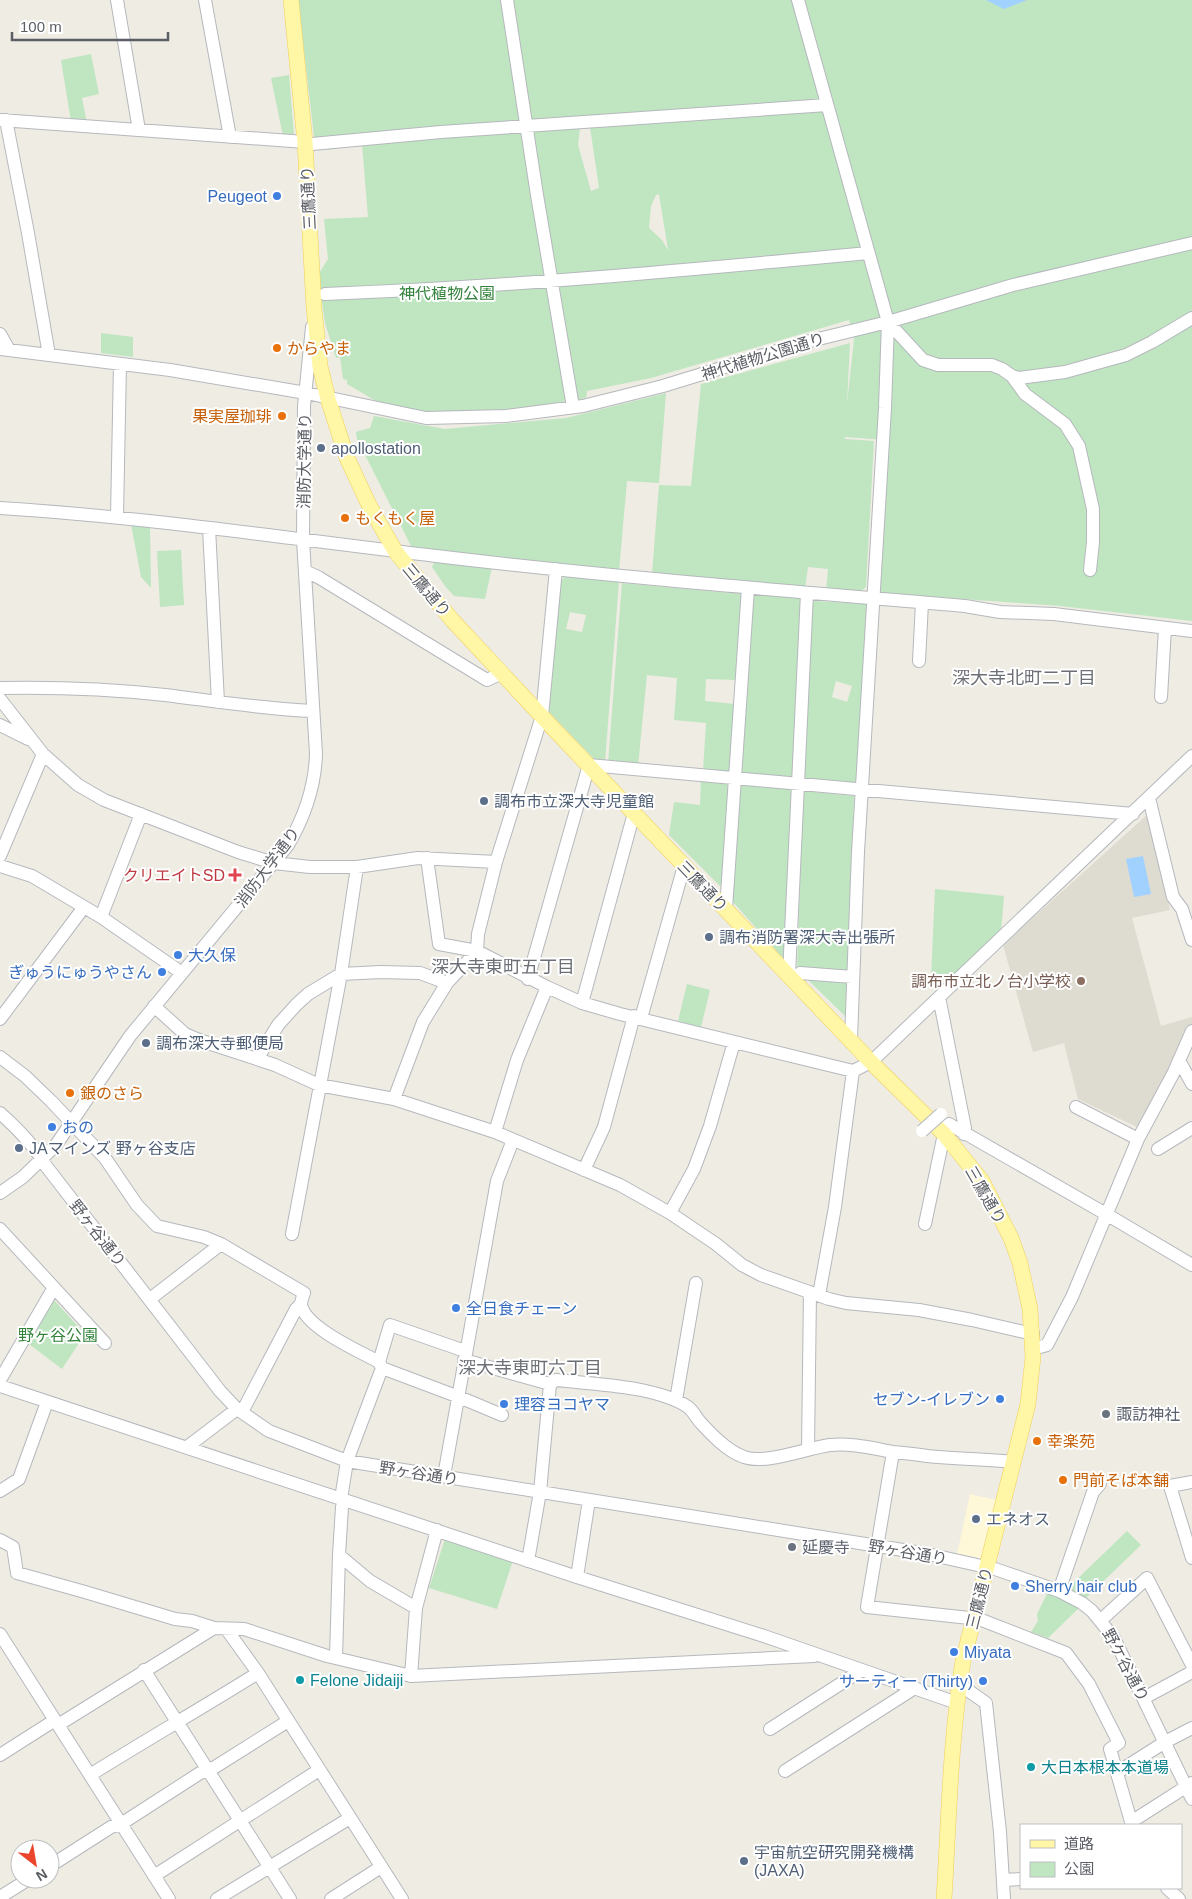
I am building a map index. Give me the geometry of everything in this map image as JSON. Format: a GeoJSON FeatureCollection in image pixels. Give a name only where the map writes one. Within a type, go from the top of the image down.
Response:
{"type":"FeatureCollection","features":[{"type":"Feature","properties":{"kind":"main road","name":"三鷹通り"},"geometry":{"type":"LineString","coordinates":[[291,0],[308,143],[314,308],[320,366],[328,399],[347,458],[395,551],[426,590],[502,674],[684,866],[794,974],[871,1062],[941,1126],[982,1181],[1011,1238],[1026,1285],[1033,1341],[1028,1404],[972,1618],[959,1684],[944,1899]]}},
{"type":"Feature","properties":{"kind":"street"},"geometry":{"type":"LineString","coordinates":[[116,0],[139,130]]}},
{"type":"Feature","properties":{"kind":"street"},"geometry":{"type":"LineString","coordinates":[[205,0],[230,137]]}},
{"type":"Feature","properties":{"kind":"street"},"geometry":{"type":"LineString","coordinates":[[507,0],[573,407]]}},
{"type":"Feature","properties":{"kind":"street"},"geometry":{"type":"LineString","coordinates":[[798,0],[888,322],[885,408],[858,852],[851,1040]]}},
{"type":"Feature","properties":{"kind":"street"},"geometry":{"type":"LineString","coordinates":[[49,355],[28,233],[3,120],[308,143],[827,105]]}},
{"type":"Feature","properties":{"kind":"street","name":"神代植物公園通り"},"geometry":{"type":"LineString","coordinates":[[5,350],[170,370],[306,393],[426,418],[506,416],[573,407],[678,382],[806,342],[888,322],[1013,285],[1192,243]]}},
{"type":"Feature","properties":{"kind":"street"},"geometry":{"type":"LineString","coordinates":[[325,294],[553,282],[868,253]]}},
{"type":"Feature","properties":{"kind":"street","name":"消防大学通り"},"geometry":{"type":"LineString","coordinates":[[0,1193],[23,1177],[56,1145],[130,1036],[274,863],[294,834],[310,796],[315,766],[303,540],[304,406],[314,308]]}},
{"type":"Feature","properties":{"kind":"street"},"geometry":{"type":"LineString","coordinates":[[888,322],[923,360],[938,366],[992,365],[1019,378],[1065,372],[1126,355],[1192,318]]}},
{"type":"Feature","properties":{"kind":"street"},"geometry":{"type":"LineString","coordinates":[[0,334],[5,350]]}},
{"type":"Feature","properties":{"kind":"street"},"geometry":{"type":"LineString","coordinates":[[117,516],[120,364]]}},
{"type":"Feature","properties":{"kind":"street"},"geometry":{"type":"LineString","coordinates":[[1012,376],[1025,394],[1065,424],[1080,446],[1093,509],[1093,542],[1090,570]]}},
{"type":"Feature","properties":{"kind":"street"},"geometry":{"type":"LineString","coordinates":[[0,508],[117,516],[303,540],[556,569],[748,588],[965,606],[1000,612],[1054,614],[1192,631]]}},
{"type":"Feature","properties":{"kind":"street"},"geometry":{"type":"LineString","coordinates":[[209,528],[218,702]]}},
{"type":"Feature","properties":{"kind":"street"},"geometry":{"type":"LineString","coordinates":[[394,1099],[423,1022],[447,983],[477,951],[478,934],[496,862],[542,716],[556,569]]}},
{"type":"Feature","properties":{"kind":"street"},"geometry":{"type":"LineString","coordinates":[[305,571],[318,576],[487,680],[502,674]]}},
{"type":"Feature","properties":{"kind":"street"},"geometry":{"type":"LineString","coordinates":[[726,909],[748,588]]}},
{"type":"Feature","properties":{"kind":"street"},"geometry":{"type":"LineString","coordinates":[[807,593],[798,784],[794,974],[853,977]]}},
{"type":"Feature","properties":{"kind":"street"},"geometry":{"type":"LineString","coordinates":[[919,661],[922,603]]}},
{"type":"Feature","properties":{"kind":"street"},"geometry":{"type":"LineString","coordinates":[[1161,697],[1165,628]]}},
{"type":"Feature","properties":{"kind":"street"},"geometry":{"type":"LineString","coordinates":[[0,688],[99,690],[164,695],[265,708],[313,711]]}},
{"type":"Feature","properties":{"kind":"street"},"geometry":{"type":"LineString","coordinates":[[0,699],[43,754],[78,785],[104,800],[238,852],[274,863],[310,867],[357,867],[418,858],[496,862]]}},
{"type":"Feature","properties":{"kind":"street"},"geometry":{"type":"LineString","coordinates":[[0,725],[31,740]]}},
{"type":"Feature","properties":{"kind":"street"},"geometry":{"type":"LineString","coordinates":[[0,856],[43,754]]}},
{"type":"Feature","properties":{"kind":"street"},"geometry":{"type":"LineString","coordinates":[[427,858],[439,944],[477,951],[528,979],[582,1003],[853,1071],[871,1062],[1191,757]]}},
{"type":"Feature","properties":{"kind":"street"},"geometry":{"type":"LineString","coordinates":[[528,979],[589,765],[1133,814]]}},
{"type":"Feature","properties":{"kind":"street"},"geometry":{"type":"LineString","coordinates":[[1149,798],[1173,897],[1182,909],[1192,940]]}},
{"type":"Feature","properties":{"kind":"street"},"geometry":{"type":"LineString","coordinates":[[582,1003],[634,813]]}},
{"type":"Feature","properties":{"kind":"street"},"geometry":{"type":"LineString","coordinates":[[101,917],[141,814]]}},
{"type":"Feature","properties":{"kind":"street"},"geometry":{"type":"LineString","coordinates":[[0,866],[32,876],[101,917],[182,973]]}},
{"type":"Feature","properties":{"kind":"street"},"geometry":{"type":"LineString","coordinates":[[584,1170],[604,1127],[684,866]]}},
{"type":"Feature","properties":{"kind":"street"},"geometry":{"type":"LineString","coordinates":[[292,1234],[341,974],[357,867]]}},
{"type":"Feature","properties":{"kind":"street"},"geometry":{"type":"LineString","coordinates":[[0,1019],[84,907]]}},
{"type":"Feature","properties":{"kind":"street"},"geometry":{"type":"LineString","coordinates":[[257,1059],[278,1025],[296,1005],[308,994],[341,974],[420,973],[447,983]]}},
{"type":"Feature","properties":{"kind":"street"},"geometry":{"type":"LineString","coordinates":[[495,1132],[517,1060],[546,987]]}},
{"type":"Feature","properties":{"kind":"street"},"geometry":{"type":"LineString","coordinates":[[939,997],[965,1128],[964,1134]]}},
{"type":"Feature","properties":{"kind":"street"},"geometry":{"type":"LineString","coordinates":[[154,1006],[185,1034],[275,1065],[319,1085],[394,1099],[495,1132],[620,1185],[670,1213],[748,1268],[761,1275],[814,1294],[852,1304],[937,1314],[1047,1345],[1072,1297],[1138,1139],[1192,1031]]}},
{"type":"Feature","properties":{"kind":"street"},"geometry":{"type":"LineString","coordinates":[[670,1213],[694,1169],[712,1118],[734,1042]]}},
{"type":"Feature","properties":{"kind":"street"},"geometry":{"type":"LineString","coordinates":[[0,1057],[52,1101],[105,1158],[137,1204],[157,1226],[204,1237],[221,1244],[304,1293],[301,1304],[296,1309],[240,1411],[187,1448]]}},
{"type":"Feature","properties":{"kind":"street"},"geometry":{"type":"LineString","coordinates":[[1179,1060],[1192,1084]]}},
{"type":"Feature","properties":{"kind":"street"},"geometry":{"type":"LineString","coordinates":[[808,1450],[814,1294],[836,1207],[853,1071]]}},
{"type":"Feature","properties":{"kind":"street"},"geometry":{"type":"LineString","coordinates":[[1076,1107],[1138,1139]]}},
{"type":"Feature","properties":{"kind":"street","name":"野ヶ谷通り"},"geometry":{"type":"LineString","coordinates":[[0,1113],[25,1136],[220,1391],[240,1411],[259,1426],[280,1437],[347,1461],[878,1546],[987,1566]]}},
{"type":"Feature","properties":{"kind":"street"},"geometry":{"type":"LineString","coordinates":[[922,1131],[949,1124],[1190,1262]]}},
{"type":"Feature","properties":{"kind":"street"},"geometry":{"type":"LineString","coordinates":[[926,1224],[941,1126]]}},
{"type":"Feature","properties":{"kind":"street"},"geometry":{"type":"LineString","coordinates":[[1158,1150],[1192,1128]]}},
{"type":"Feature","properties":{"kind":"street"},"geometry":{"type":"LineString","coordinates":[[444,1476],[497,1181],[512,1140]]}},
{"type":"Feature","properties":{"kind":"street"},"geometry":{"type":"LineString","coordinates":[[0,1230],[105,1343]]}},
{"type":"Feature","properties":{"kind":"street"},"geometry":{"type":"LineString","coordinates":[[150,1299],[221,1244]]}},
{"type":"Feature","properties":{"kind":"street"},"geometry":{"type":"LineString","coordinates":[[676,1400],[696,1283]]}},
{"type":"Feature","properties":{"kind":"street"},"geometry":{"type":"LineString","coordinates":[[0,1380],[53,1289]]}},
{"type":"Feature","properties":{"kind":"street"},"geometry":{"type":"LineString","coordinates":[[301,1304],[307,1316],[330,1336],[381,1365],[502,1415]]}},
{"type":"Feature","properties":{"kind":"street"},"geometry":{"type":"LineString","coordinates":[[336,1658],[339,1555],[347,1461],[381,1365],[390,1325],[465,1356],[550,1384]]}},
{"type":"Feature","properties":{"kind":"street"},"geometry":{"type":"LineString","coordinates":[[550,1384],[556,1380],[615,1387],[676,1400],[690,1408],[722,1444],[744,1457],[758,1459],[829,1445],[853,1445],[943,1458],[1014,1462]]}},
{"type":"Feature","properties":{"kind":"street"},"geometry":{"type":"LineString","coordinates":[[528,1561],[540,1492],[550,1384]]}},
{"type":"Feature","properties":{"kind":"street"},"geometry":{"type":"LineString","coordinates":[[0,1386],[822,1656],[957,1703]]}},
{"type":"Feature","properties":{"kind":"street"},"geometry":{"type":"LineString","coordinates":[[0,1491],[19,1479],[47,1402]]}},
{"type":"Feature","properties":{"kind":"street"},"geometry":{"type":"LineString","coordinates":[[893,1452],[867,1607],[979,1619],[1066,1653],[1090,1684],[1119,1743],[1110,1749],[1132,1824],[1189,1784]]}},
{"type":"Feature","properties":{"kind":"street"},"geometry":{"type":"LineString","coordinates":[[1192,1482],[1170,1486],[1192,1558]]}},
{"type":"Feature","properties":{"kind":"street"},"geometry":{"type":"LineString","coordinates":[[1059,1591],[1093,1492],[1100,1484]]}},
{"type":"Feature","properties":{"kind":"street"},"geometry":{"type":"LineString","coordinates":[[577,1577],[589,1500]]}},
{"type":"Feature","properties":{"kind":"street"},"geometry":{"type":"LineString","coordinates":[[411,1676],[416,1608],[437,1530]]}},
{"type":"Feature","properties":{"kind":"street"},"geometry":{"type":"LineString","coordinates":[[0,1540],[12,1547],[18,1573],[175,1619],[192,1621],[227,1630],[244,1629],[336,1658],[411,1676],[822,1656]]}},
{"type":"Feature","properties":{"kind":"street"},"geometry":{"type":"LineString","coordinates":[[339,1555],[370,1581],[416,1608]]}},
{"type":"Feature","properties":{"kind":"street","name":"野ケ谷通り"},"geometry":{"type":"LineString","coordinates":[[987,1566],[1059,1591],[1082,1603],[1100,1620],[1114,1638],[1165,1742],[1189,1784],[1192,1799]]}},
{"type":"Feature","properties":{"kind":"street"},"geometry":{"type":"LineString","coordinates":[[1100,1620],[1147,1578],[1192,1665]]}},
{"type":"Feature","properties":{"kind":"street"},"geometry":{"type":"LineString","coordinates":[[0,1755],[57,1723],[214,1628]]}},
{"type":"Feature","properties":{"kind":"street"},"geometry":{"type":"LineString","coordinates":[[227,1630],[258,1673],[402,1899]]}},
{"type":"Feature","properties":{"kind":"street"},"geometry":{"type":"LineString","coordinates":[[0,1634],[169,1899]]}},
{"type":"Feature","properties":{"kind":"street"},"geometry":{"type":"LineString","coordinates":[[144,1670],[290,1899]]}},
{"type":"Feature","properties":{"kind":"street"},"geometry":{"type":"LineString","coordinates":[[770,1729],[862,1670]]}},
{"type":"Feature","properties":{"kind":"street"},"geometry":{"type":"LineString","coordinates":[[1144,1698],[1192,1672]]}},
{"type":"Feature","properties":{"kind":"street"},"geometry":{"type":"LineString","coordinates":[[90,1775],[258,1673]]}},
{"type":"Feature","properties":{"kind":"street"},"geometry":{"type":"LineString","coordinates":[[959,1684],[986,1703],[1000,1832],[1004,1899]]}},
{"type":"Feature","properties":{"kind":"street"},"geometry":{"type":"LineString","coordinates":[[785,1770],[913,1688]]}},
{"type":"Feature","properties":{"kind":"street"},"geometry":{"type":"LineString","coordinates":[[60,1860],[288,1721]]}},
{"type":"Feature","properties":{"kind":"street"},"geometry":{"type":"LineString","coordinates":[[1118,1772],[1165,1742],[1192,1728]]}},
{"type":"Feature","properties":{"kind":"street"},"geometry":{"type":"LineString","coordinates":[[154,1876],[319,1770]]}},
{"type":"Feature","properties":{"kind":"street"},"geometry":{"type":"LineString","coordinates":[[217,1899],[350,1818]]}},
{"type":"Feature","properties":{"kind":"street"},"geometry":{"type":"LineString","coordinates":[[331,1899],[381,1867]]}},
{"type":"Feature","properties":{"kind":"street"},"geometry":{"type":"LineString","coordinates":[[1003,1880],[1020,1879]]}},
{"type":"Feature","properties":{"kind":"street"},"geometry":{"type":"LineString","coordinates":[[0,1897],[13,1889]]}},
{"type":"Feature","properties":{"kind":"street"},"geometry":{"type":"LineString","coordinates":[[1168,1889],[1179,1899]]}},
{"type":"Feature","properties":{"kind":"shaded area","name":"調布市立北ノ台小学校"},"geometry":{"type":"Polygon","coordinates":[[[1148,814],[1170,910],[1132,918],[1161,1026],[1192,1017],[1192,1025],[1139,1128],[1078,1099],[1064,1043],[1033,1052],[1003,945],[1148,814]]]}},
{"type":"Feature","properties":{"kind":"shaded area"},"geometry":{"type":"Polygon","coordinates":[[[970,1494],[997,1500],[984,1559],[957,1554],[970,1494]]]}},
{"type":"Feature","properties":{"kind":"green space","name":"神代植物公園"},"geometry":{"type":"Polygon","coordinates":[[[298,0],[1192,0],[1192,621],[1060,606],[880,593],[886,440],[845,437],[845,439],[874,441],[866,587],[858,594],[826,591],[828,569],[808,567],[805,589],[652,574],[659,485],[691,486],[701,384],[850,343],[847,404],[854,339],[849,320],[651,378],[587,391],[586,398],[518,409],[422,412],[381,404],[347,384],[347,380],[343,379],[340,357],[336,358],[325,323],[318,275],[328,259],[324,219],[368,217],[362,144],[328,150],[323,144],[315,145],[298,0]],[[590,127],[580,128],[578,145],[591,191],[599,188],[590,127]],[[659,194],[656,195],[651,206],[649,228],[662,240],[668,250],[659,194]]]}},
{"type":"Feature","properties":{"kind":"green space"},"geometry":{"type":"Polygon","coordinates":[[[91,54],[99,94],[82,98],[87,123],[71,122],[61,60],[91,54]]]}},
{"type":"Feature","properties":{"kind":"green space"},"geometry":{"type":"Polygon","coordinates":[[[289,75],[294,135],[283,136],[271,78],[289,75]]]}},
{"type":"Feature","properties":{"kind":"green space"},"geometry":{"type":"Polygon","coordinates":[[[101,333],[133,337],[133,357],[101,353],[101,333]]]}},
{"type":"Feature","properties":{"kind":"green space"},"geometry":{"type":"Polygon","coordinates":[[[666,393],[659,483],[627,481],[619,571],[413,550],[357,439],[356,432],[370,428],[374,416],[445,429],[566,418],[666,393]]]}},
{"type":"Feature","properties":{"kind":"green space"},"geometry":{"type":"Polygon","coordinates":[[[131,524],[150,526],[151,588],[141,577],[131,524]]]}},
{"type":"Feature","properties":{"kind":"green space"},"geometry":{"type":"Polygon","coordinates":[[[181,550],[184,605],[160,607],[157,551],[181,550]]]}},
{"type":"Feature","properties":{"kind":"green space"},"geometry":{"type":"Polygon","coordinates":[[[436,559],[492,567],[485,599],[454,596],[432,567],[436,559]]]}},
{"type":"Feature","properties":{"kind":"green space"},"geometry":{"type":"Polygon","coordinates":[[[564,577],[619,581],[605,762],[596,761],[547,710],[561,582],[564,577]],[[570,612],[566,629],[582,632],[586,615],[570,612]]]}},
{"type":"Feature","properties":{"kind":"green space"},"geometry":{"type":"Polygon","coordinates":[[[622,583],[741,594],[735,680],[706,679],[705,701],[735,704],[731,770],[727,773],[703,771],[706,723],[674,720],[677,678],[647,675],[638,766],[608,763],[622,583]]]}},
{"type":"Feature","properties":{"kind":"green space"},"geometry":{"type":"Polygon","coordinates":[[[753,593],[800,598],[803,602],[794,775],[790,778],[742,774],[753,593]]]}},
{"type":"Feature","properties":{"kind":"green space"},"geometry":{"type":"Polygon","coordinates":[[[815,601],[867,604],[859,780],[855,783],[807,779],[803,776],[811,603],[815,601]],[[836,681],[832,697],[847,702],[852,686],[836,681]]]}},
{"type":"Feature","properties":{"kind":"green space"},"geometry":{"type":"Polygon","coordinates":[[[701,780],[725,783],[730,786],[724,887],[720,886],[669,835],[674,802],[700,805],[701,780]]]}},
{"type":"Feature","properties":{"kind":"green space"},"geometry":{"type":"Polygon","coordinates":[[[743,784],[790,787],[793,790],[786,956],[782,957],[732,901],[740,786],[743,784]]]}},
{"type":"Feature","properties":{"kind":"green space"},"geometry":{"type":"Polygon","coordinates":[[[803,791],[854,796],[848,1019],[797,969],[803,791]]]}},
{"type":"Feature","properties":{"kind":"green space"},"geometry":{"type":"Polygon","coordinates":[[[935,889],[1004,896],[1001,932],[953,979],[931,977],[935,889]]]}},
{"type":"Feature","properties":{"kind":"green space"},"geometry":{"type":"Polygon","coordinates":[[[687,984],[710,990],[701,1027],[678,1021],[687,984]]]}},
{"type":"Feature","properties":{"kind":"green space","name":"野ヶ谷公園"},"geometry":{"type":"Polygon","coordinates":[[[54,1300],[85,1334],[62,1369],[29,1344],[54,1300]]]}},
{"type":"Feature","properties":{"kind":"green space"},"geometry":{"type":"Polygon","coordinates":[[[1127,1531],[1141,1545],[1085,1599],[1068,1588],[1127,1531]]]}},
{"type":"Feature","properties":{"kind":"green space"},"geometry":{"type":"Polygon","coordinates":[[[445,1539],[513,1560],[497,1609],[429,1588],[445,1539]]]}},
{"type":"Feature","properties":{"kind":"green space"},"geometry":{"type":"Polygon","coordinates":[[[1048,1592],[1079,1608],[1048,1638],[1031,1632],[1038,1621],[1037,1614],[1048,1592]]]}},
{"type":"Feature","properties":{"kind":"water"},"geometry":{"type":"Polygon","coordinates":[[[986,0],[1027,0],[1004,9],[986,0]]]}},
{"type":"Feature","properties":{"kind":"water"},"geometry":{"type":"Polygon","coordinates":[[[1143,856],[1151,894],[1134,897],[1126,859],[1143,856]]]}},
{"type":"Feature","properties":{"kind":"place","name":"Peugeot"},"geometry":{"type":"Point","coordinates":[277,196]}},
{"type":"Feature","properties":{"kind":"place","name":"からやま"},"geometry":{"type":"Point","coordinates":[277,348]}},
{"type":"Feature","properties":{"kind":"place","name":"果実屋珈琲"},"geometry":{"type":"Point","coordinates":[282,416]}},
{"type":"Feature","properties":{"kind":"place","name":"apollostation"},"geometry":{"type":"Point","coordinates":[321,448]}},
{"type":"Feature","properties":{"kind":"place","name":"もくもく屋"},"geometry":{"type":"Point","coordinates":[345,518]}},
{"type":"Feature","properties":{"kind":"place","name":"調布市立深大寺児童館"},"geometry":{"type":"Point","coordinates":[484,801]}},
{"type":"Feature","properties":{"kind":"place","name":"クリエイトSD"},"geometry":{"type":"Point","coordinates":[235,875]}},
{"type":"Feature","properties":{"kind":"place","name":"調布消防署深大寺出張所"},"geometry":{"type":"Point","coordinates":[709,937]}},
{"type":"Feature","properties":{"kind":"place","name":"大久保"},"geometry":{"type":"Point","coordinates":[178,955]}},
{"type":"Feature","properties":{"kind":"place","name":"ぎゅうにゅうやさん"},"geometry":{"type":"Point","coordinates":[162,972]}},
{"type":"Feature","properties":{"kind":"place","name":"調布市立北ノ台小学校"},"geometry":{"type":"Point","coordinates":[1081,981]}},
{"type":"Feature","properties":{"kind":"place","name":"調布深大寺郵便局"},"geometry":{"type":"Point","coordinates":[146,1043]}},
{"type":"Feature","properties":{"kind":"place","name":"銀のさら"},"geometry":{"type":"Point","coordinates":[70,1093]}},
{"type":"Feature","properties":{"kind":"place","name":"おの"},"geometry":{"type":"Point","coordinates":[52,1127]}},
{"type":"Feature","properties":{"kind":"place","name":"JAマインズ 野ヶ谷支店"},"geometry":{"type":"Point","coordinates":[19,1148]}},
{"type":"Feature","properties":{"kind":"place","name":"全日食チェーン"},"geometry":{"type":"Point","coordinates":[456,1308]}},
{"type":"Feature","properties":{"kind":"place","name":"セブン-イレブン"},"geometry":{"type":"Point","coordinates":[1000,1399]}},
{"type":"Feature","properties":{"kind":"place","name":"理容ヨコヤマ"},"geometry":{"type":"Point","coordinates":[504,1404]}},
{"type":"Feature","properties":{"kind":"place","name":"諏訪神社"},"geometry":{"type":"Point","coordinates":[1106,1414]}},
{"type":"Feature","properties":{"kind":"place","name":"幸楽苑"},"geometry":{"type":"Point","coordinates":[1037,1441]}},
{"type":"Feature","properties":{"kind":"place","name":"門前そば本舗"},"geometry":{"type":"Point","coordinates":[1063,1480]}},
{"type":"Feature","properties":{"kind":"place","name":"エネオス"},"geometry":{"type":"Point","coordinates":[976,1519]}},
{"type":"Feature","properties":{"kind":"place","name":"延慶寺"},"geometry":{"type":"Point","coordinates":[792,1547]}},
{"type":"Feature","properties":{"kind":"place","name":"Sherry hair club"},"geometry":{"type":"Point","coordinates":[1015,1586]}},
{"type":"Feature","properties":{"kind":"place","name":"Miyata"},"geometry":{"type":"Point","coordinates":[954,1652]}},
{"type":"Feature","properties":{"kind":"place","name":"Felone Jidaiji"},"geometry":{"type":"Point","coordinates":[300,1680]}},
{"type":"Feature","properties":{"kind":"place","name":"サーティー (Thirty)"},"geometry":{"type":"Point","coordinates":[983,1681]}},
{"type":"Feature","properties":{"kind":"place","name":"大日本根本本道場"},"geometry":{"type":"Point","coordinates":[1031,1767]}},
{"type":"Feature","properties":{"kind":"place","name":"宇宙航空研究開発機構 (JAXA)"},"geometry":{"type":"Point","coordinates":[744,1861]}},
{"type":"Feature","properties":{"kind":"district","name":"深大寺北町二丁目"},"geometry":{"type":"Point","coordinates":[1024,678]}},
{"type":"Feature","properties":{"kind":"district","name":"深大寺東町五丁目"},"geometry":{"type":"Point","coordinates":[503,967]}},
{"type":"Feature","properties":{"kind":"district","name":"深大寺東町六丁目"},"geometry":{"type":"Point","coordinates":[530,1368]}}]}
